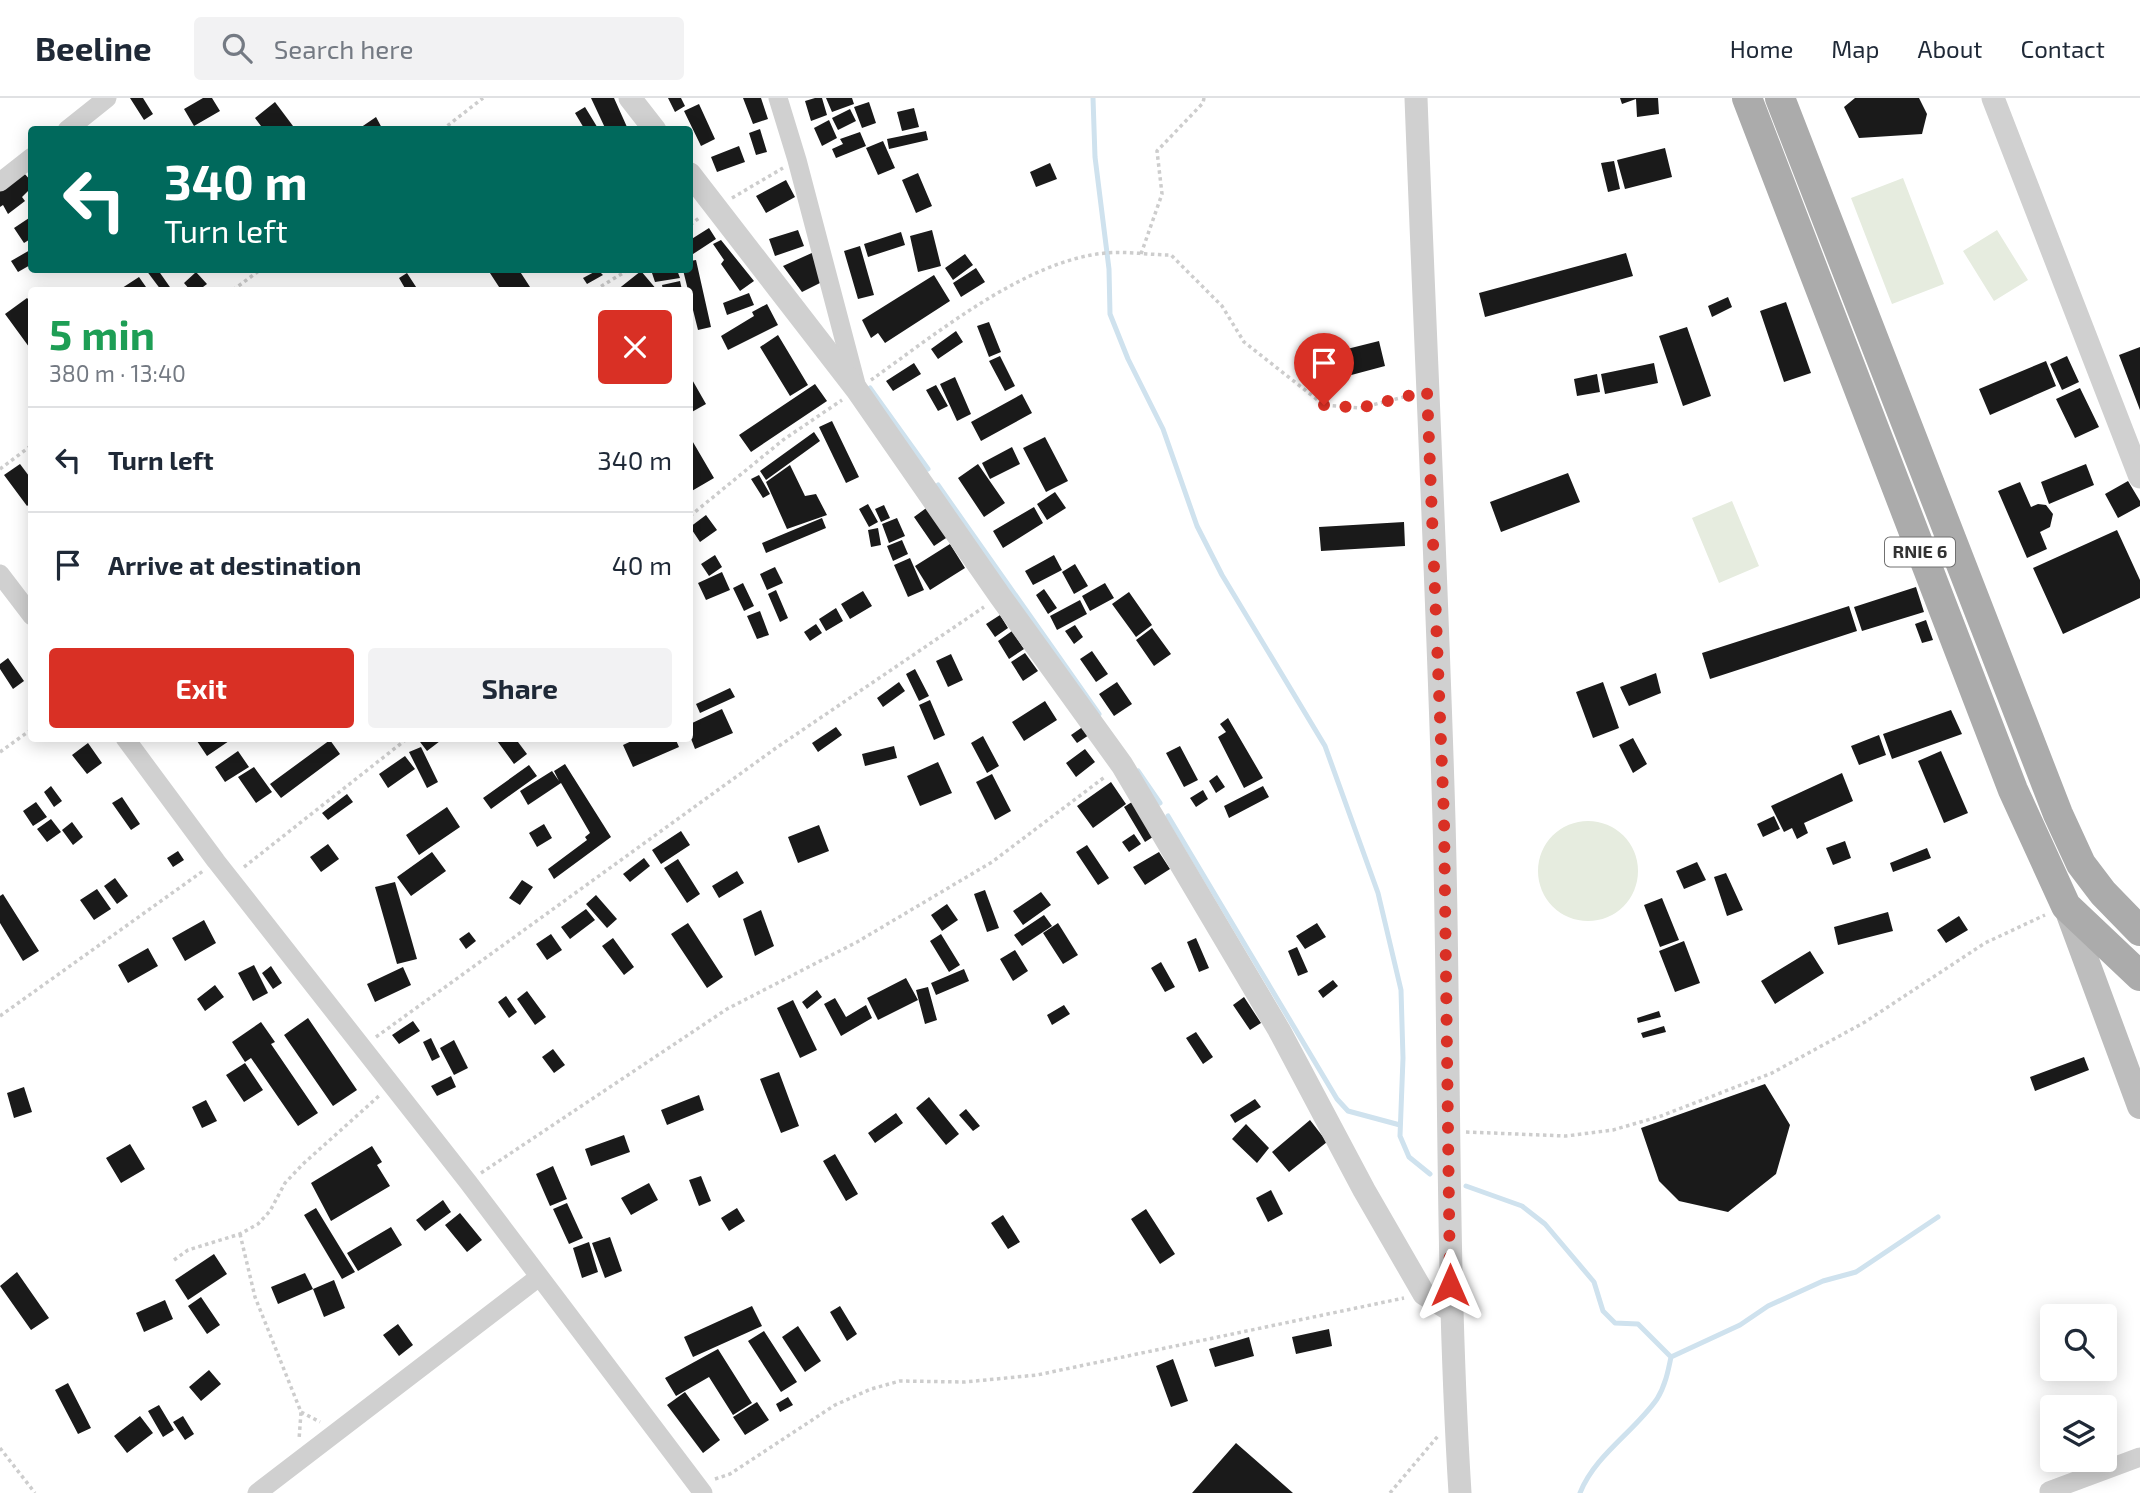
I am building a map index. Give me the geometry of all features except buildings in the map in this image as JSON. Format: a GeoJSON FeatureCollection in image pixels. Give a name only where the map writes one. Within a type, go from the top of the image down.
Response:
{"type":"FeatureCollection","features":[{"type":"Feature","properties":{"kind":"main road","name":"RNIE 6"},"geometry":{"type":"LineString","coordinates":[[1747,98],[2012,790],[2066,905],[2140,976]]}},
{"type":"Feature","properties":{"kind":"main road","name":"RNIE 6"},"geometry":{"type":"LineString","coordinates":[[1780,98],[2058,814],[2081,864],[2103,894],[2140,931]]}},
{"type":"Feature","properties":{"kind":"main road"},"geometry":{"type":"LineString","coordinates":[[2066,905],[2140,1106]]}},
{"type":"Feature","properties":{"kind":"street"},"geometry":{"type":"LineString","coordinates":[[72,126],[107,98]]}},
{"type":"Feature","properties":{"kind":"street"},"geometry":{"type":"LineString","coordinates":[[631,98],[652,126]]}},
{"type":"Feature","properties":{"kind":"street"},"geometry":{"type":"LineString","coordinates":[[778,98],[797,160],[857,390]]}},
{"type":"Feature","properties":{"kind":"street"},"geometry":{"type":"LineString","coordinates":[[1416,98],[1444,818],[1450,1131],[1450,1310],[1460,1493]]}},
{"type":"Feature","properties":{"kind":"street"},"geometry":{"type":"LineString","coordinates":[[1993,98],[2140,477]]}},
{"type":"Feature","properties":{"kind":"street"},"geometry":{"type":"LineString","coordinates":[[0,182],[28,160]]}},
{"type":"Feature","properties":{"kind":"street"},"geometry":{"type":"LineString","coordinates":[[693,178],[857,390],[1000,596],[1122,765],[1279,1030],[1364,1190],[1424,1294],[1450,1310]]}},
{"type":"Feature","properties":{"kind":"street"},"geometry":{"type":"LineString","coordinates":[[0,575],[28,611]]}},
{"type":"Feature","properties":{"kind":"street"},"geometry":{"type":"LineString","coordinates":[[128,742],[229,878],[468,1182],[700,1488]]}},
{"type":"Feature","properties":{"kind":"street"},"geometry":{"type":"LineString","coordinates":[[257,1493],[539,1277]]}},
{"type":"Feature","properties":{"kind":"street"},"geometry":{"type":"LineString","coordinates":[[2050,1493],[2049,1491],[2140,1457]]}},
{"type":"Feature","properties":{"kind":"path"},"geometry":{"type":"LineString","coordinates":[[447,126],[483,98]]}},
{"type":"Feature","properties":{"kind":"path"},"geometry":{"type":"LineString","coordinates":[[1141,254],[1162,194],[1157,151],[1203,103],[1204,98]]}},
{"type":"Feature","properties":{"kind":"path"},"geometry":{"type":"LineString","coordinates":[[715,207],[797,160]]}},
{"type":"Feature","properties":{"kind":"path"},"geometry":{"type":"LineString","coordinates":[[693,514],[783,440],[975,307],[1025,279],[1073,259],[1107,253],[1171,256],[1222,306],[1244,342],[1324,405],[1360,408],[1427,391]]}},
{"type":"Feature","properties":{"kind":"path"},"geometry":{"type":"LineString","coordinates":[[237,287],[256,273]]}},
{"type":"Feature","properties":{"kind":"path"},"geometry":{"type":"LineString","coordinates":[[600,287],[623,273]]}},
{"type":"Feature","properties":{"kind":"path"},"geometry":{"type":"LineString","coordinates":[[0,469],[28,448]]}},
{"type":"Feature","properties":{"kind":"path"},"geometry":{"type":"LineString","coordinates":[[361,1048],[776,748],[1000,596]]}},
{"type":"Feature","properties":{"kind":"path"},"geometry":{"type":"LineString","coordinates":[[0,752],[28,732]]}},
{"type":"Feature","properties":{"kind":"path"},"geometry":{"type":"LineString","coordinates":[[229,878],[403,742]]}},
{"type":"Feature","properties":{"kind":"path"},"geometry":{"type":"LineString","coordinates":[[468,1182],[727,1009],[857,942],[992,862],[1122,765]]}},
{"type":"Feature","properties":{"kind":"path"},"geometry":{"type":"LineString","coordinates":[[0,1016],[216,861]]}},
{"type":"Feature","properties":{"kind":"path"},"geometry":{"type":"LineString","coordinates":[[1450,1131],[1566,1136],[1613,1130],[1661,1116],[1772,1073],[1865,1022],[1985,943],[2066,905]]}},
{"type":"Feature","properties":{"kind":"path"},"geometry":{"type":"LineString","coordinates":[[174,1260],[201,1245],[240,1234],[258,1224],[270,1211],[285,1183],[303,1164],[390,1085]]}},
{"type":"Feature","properties":{"kind":"path"},"geometry":{"type":"LineString","coordinates":[[240,1234],[254,1297],[301,1412],[296,1462]]}},
{"type":"Feature","properties":{"kind":"path"},"geometry":{"type":"LineString","coordinates":[[700,1488],[730,1474],[835,1405],[900,1381],[965,1382],[1037,1375],[1424,1294]]}},
{"type":"Feature","properties":{"kind":"path"},"geometry":{"type":"LineString","coordinates":[[1390,1493],[1455,1416]]}},
{"type":"Feature","properties":{"kind":"path"},"geometry":{"type":"LineString","coordinates":[[0,1448],[36,1493]]}},
{"type":"Feature","properties":{"kind":"shaded area"},"geometry":{"type":"Polygon","coordinates":[[[1903,178],[1944,284],[1892,304],[1851,198],[1903,178]]]}},
{"type":"Feature","properties":{"kind":"shaded area"},"geometry":{"type":"Polygon","coordinates":[[[1997,230],[2028,280],[1994,301],[1963,251],[1997,230]]]}},
{"type":"Feature","properties":{"kind":"shaded area"},"geometry":{"type":"Polygon","coordinates":[[[1732,501],[1759,566],[1719,583],[1692,518],[1732,501]]]}},
{"type":"Feature","properties":{"kind":"shaded area"},"geometry":{"type":"Polygon","coordinates":[[[1588,821],[1607,825],[1623,836],[1634,852],[1638,871],[1634,890],[1623,906],[1607,917],[1588,921],[1569,917],[1553,906],[1542,890],[1538,871],[1542,852],[1553,836],[1569,825],[1588,821]]]}},
{"type":"Feature","properties":{"kind":"waterway"},"geometry":{"type":"LineString","coordinates":[[1093,98],[1095,157],[1109,269],[1110,314],[1128,359],[1163,429],[1197,526],[1222,575],[1325,746],[1378,893],[1401,990],[1403,1058],[1400,1136],[1409,1157],[1430,1174]]}},
{"type":"Feature","properties":{"kind":"waterway"},"geometry":{"type":"LineString","coordinates":[[870,388],[928,469]]}},
{"type":"Feature","properties":{"kind":"waterway"},"geometry":{"type":"LineString","coordinates":[[938,485],[1099,714]]}},
{"type":"Feature","properties":{"kind":"waterway"},"geometry":{"type":"LineString","coordinates":[[1138,771],[1160,803]]}},
{"type":"Feature","properties":{"kind":"waterway"},"geometry":{"type":"LineString","coordinates":[[1168,816],[1337,1099],[1348,1111],[1400,1125]]}},
{"type":"Feature","properties":{"kind":"waterway"},"geometry":{"type":"LineString","coordinates":[[1466,1186],[1522,1206],[1545,1224],[1594,1282],[1603,1311],[1615,1323],[1638,1324],[1671,1357]]}},
{"type":"Feature","properties":{"kind":"waterway"},"geometry":{"type":"LineString","coordinates":[[1580,1493],[1595,1467],[1657,1399],[1671,1357],[1740,1325],[1768,1306],[1823,1281],[1856,1272],[1938,1217]]}},
{"type":"Feature","properties":{"kind":"route"},"geometry":{"type":"LineString","coordinates":[[1324,405],[1360,408],[1427,391],[1444,818],[1450,1285]]}}]}
